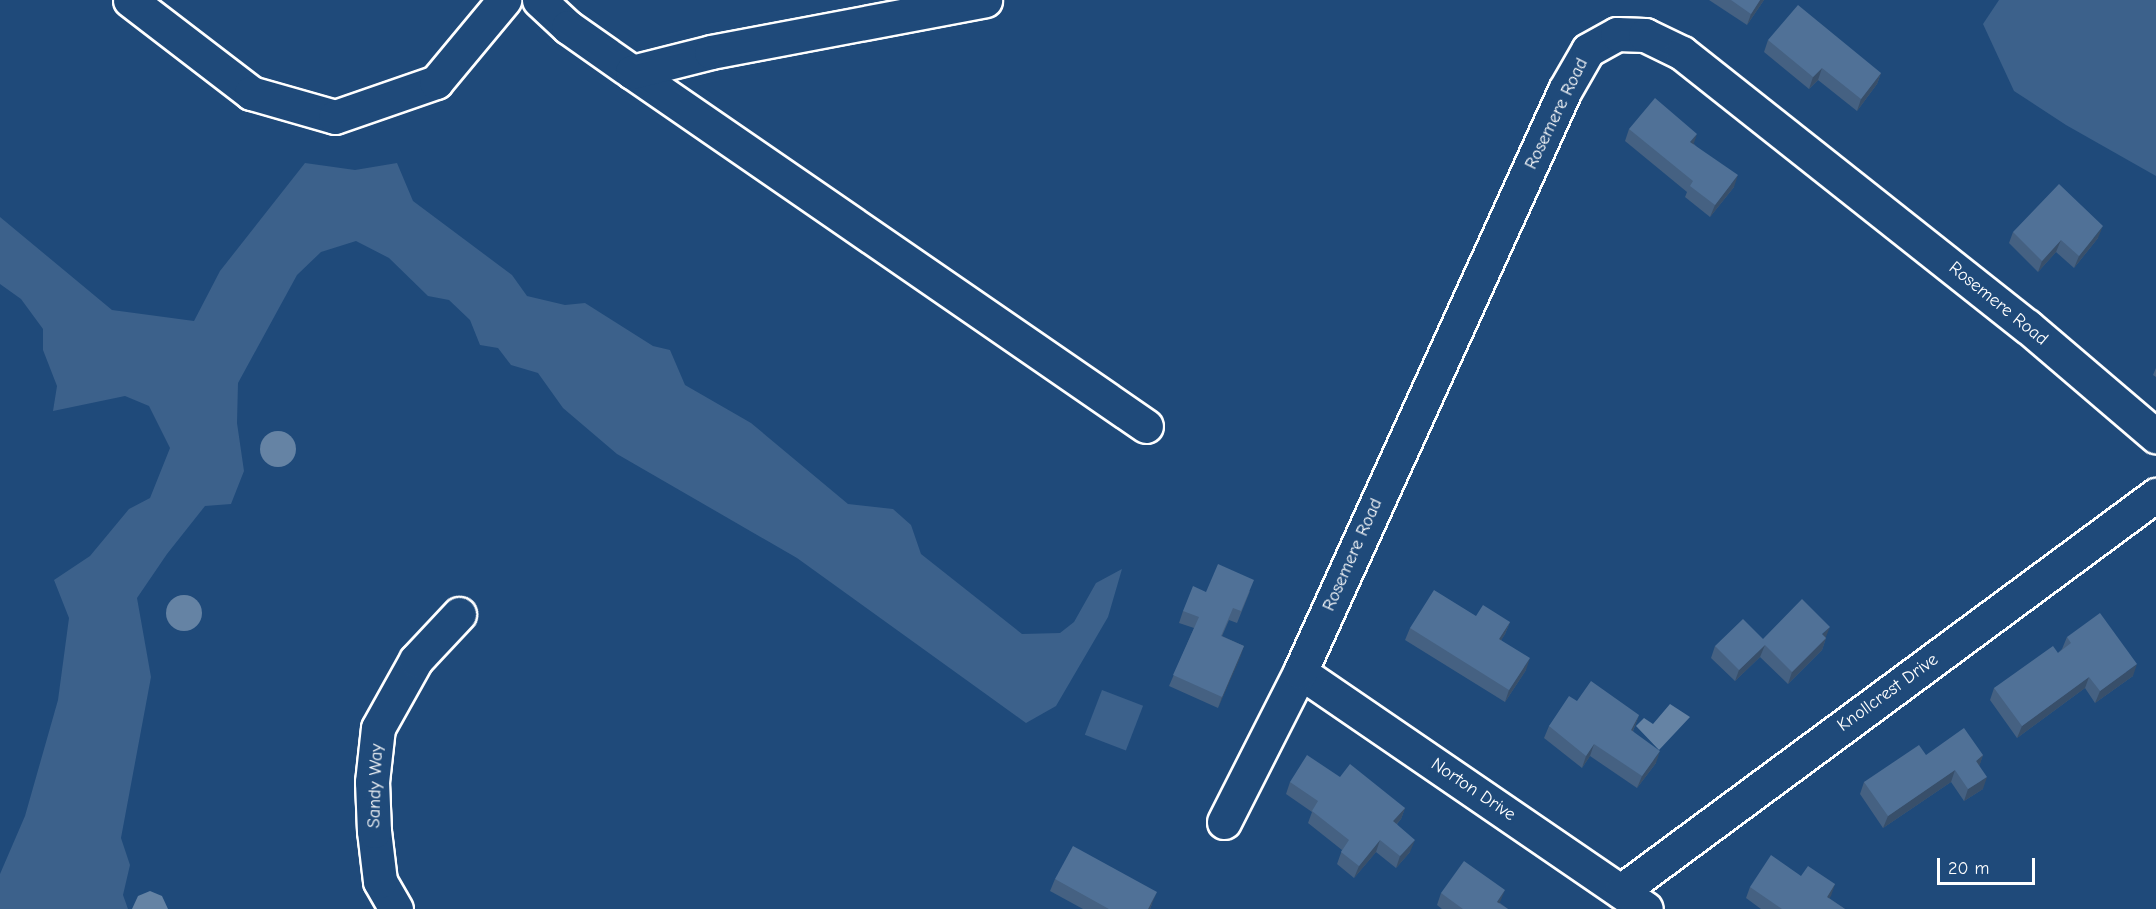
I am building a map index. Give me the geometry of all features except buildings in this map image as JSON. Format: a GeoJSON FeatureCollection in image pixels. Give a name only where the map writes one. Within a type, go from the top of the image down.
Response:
{"type":"FeatureCollection","features":[{"type":"Feature","properties":{"kind":"street"},"geometry":{"type":"LineString","coordinates":[[130,0],[251,93],[335,117],[436,82],[504,0]]}},
{"type":"Feature","properties":{"kind":"street"},"geometry":{"type":"LineString","coordinates":[[539,0],[568,27],[632,72],[1146,426]]}},
{"type":"Feature","properties":{"kind":"street"},"geometry":{"type":"LineString","coordinates":[[632,72],[711,52],[985,0]]}},
{"type":"Feature","properties":{"kind":"street","name":"Rosemere Road"},"geometry":{"type":"LineString","coordinates":[[1224,822],[1300,672],[1565,90],[1588,50],[1617,34],[1645,35],[1682,53],[2027,326],[2156,436]]}},
{"type":"Feature","properties":{"kind":"street","name":"Knollcrest Drive"},"geometry":{"type":"LineString","coordinates":[[1634,900],[2156,495]]}},
{"type":"Feature","properties":{"kind":"street","name":"Sandy Way"},"geometry":{"type":"LineString","coordinates":[[396,909],[380,881],[374,831],[372,782],[378,728],[417,660],[459,614]]}},
{"type":"Feature","properties":{"kind":"street","name":"Norton Drive"},"geometry":{"type":"LineString","coordinates":[[1300,672],[1634,900]]}},
{"type":"Feature","properties":{"kind":"shaded area"},"geometry":{"type":"Polygon","coordinates":[[[1999,0],[2156,0],[2156,176],[2066,125],[2014,91],[1983,24],[1999,0]]]}},
{"type":"Feature","properties":{"kind":"shaded area"},"geometry":{"type":"Polygon","coordinates":[[[305,163],[355,170],[397,163],[413,201],[512,275],[527,296],[565,305],[585,303],[653,346],[670,350],[685,385],[751,423],[848,504],[893,509],[911,525],[921,554],[1022,634],[1060,633],[1074,622],[1096,583],[1122,569],[1108,617],[1056,706],[1026,723],[797,558],[617,454],[563,408],[538,373],[511,365],[498,348],[480,345],[470,320],[449,300],[428,296],[389,258],[356,241],[321,252],[297,275],[238,383],[237,423],[244,471],[231,504],[205,506],[167,554],[137,598],[151,677],[121,838],[130,865],[123,895],[128,909],[0,909],[0,874],[25,816],[58,700],[69,618],[54,580],[90,556],[129,509],[150,498],[170,448],[149,406],[125,396],[53,411],[57,386],[43,350],[43,329],[21,299],[0,284],[0,217],[112,310],[194,321],[220,271],[305,163]]]}},
{"type":"Feature","properties":{"kind":"shaded area"},"geometry":{"type":"Polygon","coordinates":[[[278,431],[291,436],[296,449],[291,462],[278,467],[265,462],[260,449],[265,436],[278,431]]]}},
{"type":"Feature","properties":{"kind":"shaded area"},"geometry":{"type":"Polygon","coordinates":[[[184,595],[197,600],[202,613],[197,626],[184,631],[171,626],[166,613],[171,600],[184,595]]]}},
{"type":"Feature","properties":{"kind":"shaded area"},"geometry":{"type":"Polygon","coordinates":[[[1102,690],[1143,706],[1126,751],[1085,735],[1102,690]]]}},
{"type":"Feature","properties":{"kind":"shaded area"},"geometry":{"type":"Polygon","coordinates":[[[1670,704],[1690,717],[1659,750],[1636,726],[1644,718],[1653,724],[1670,704]]]}},
{"type":"Feature","properties":{"kind":"shaded area"},"geometry":{"type":"Polygon","coordinates":[[[150,891],[162,896],[168,909],[132,909],[138,896],[150,891]]]}}]}
